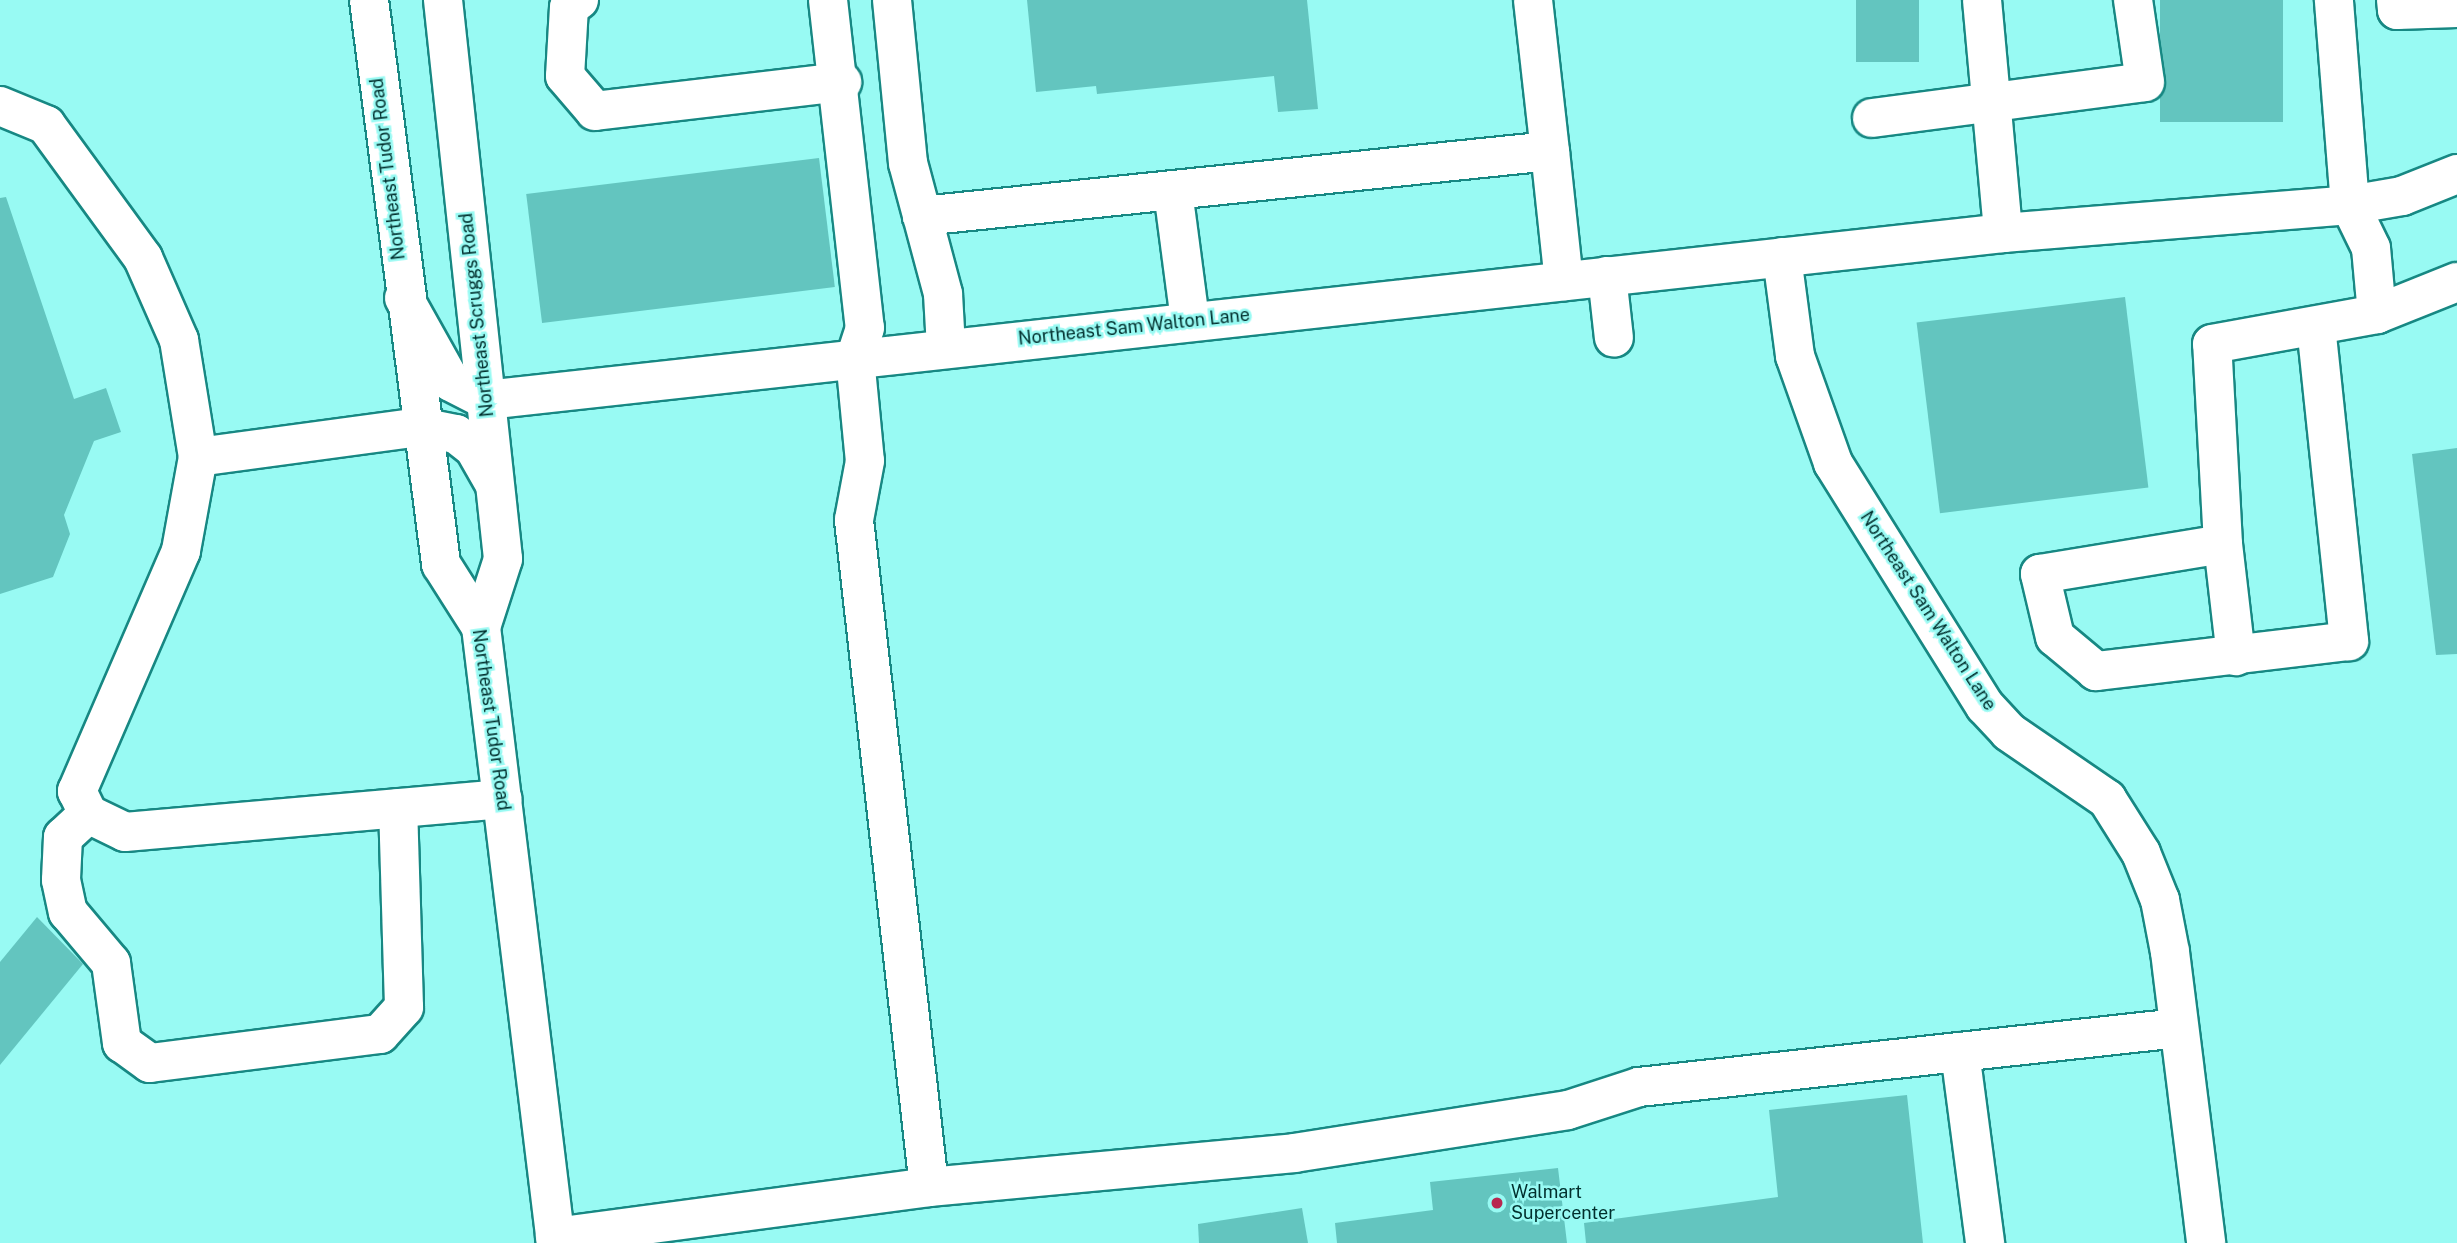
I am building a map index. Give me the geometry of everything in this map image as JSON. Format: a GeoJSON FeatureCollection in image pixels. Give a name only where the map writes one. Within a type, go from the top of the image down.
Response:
{"type":"FeatureCollection","features":[{"type":"Feature","properties":{"kind":"street","name":"Northeast Tudor Road"},"geometry":{"type":"LineString","coordinates":[[369,0],[419,427],[442,564],[481,627],[555,1240]]}},
{"type":"Feature","properties":{"kind":"street","name":"Northeast Scruggs Road"},"geometry":{"type":"LineString","coordinates":[[443,0],[503,559],[481,627]]}},
{"type":"Feature","properties":{"kind":"street"},"geometry":{"type":"LineString","coordinates":[[579,0],[569,7],[565,76],[595,111],[842,82]]}},
{"type":"Feature","properties":{"kind":"street"},"geometry":{"type":"LineString","coordinates":[[828,0],[842,82],[865,328],[855,358],[865,461],[855,520],[929,1188]]}},
{"type":"Feature","properties":{"kind":"street"},"geometry":{"type":"LineString","coordinates":[[892,0],[908,163],[943,294],[946,348]]}},
{"type":"Feature","properties":{"kind":"street"},"geometry":{"type":"LineString","coordinates":[[1533,0],[1564,281]]}},
{"type":"Feature","properties":{"kind":"street"},"geometry":{"type":"LineString","coordinates":[[1982,0],[2003,233]]}},
{"type":"Feature","properties":{"kind":"street"},"geometry":{"type":"LineString","coordinates":[[1872,118],[2145,82],[2133,0]]}},
{"type":"Feature","properties":{"kind":"street"},"geometry":{"type":"LineString","coordinates":[[2334,0],[2350,205],[2371,248],[2377,314]]}},
{"type":"Feature","properties":{"kind":"street"},"geometry":{"type":"LineString","coordinates":[[2396,0],[2397,10],[2457,8]]}},
{"type":"Feature","properties":{"kind":"street"},"geometry":{"type":"LineString","coordinates":[[0,106],[46,125],[143,258],[179,340],[198,457],[181,551],[77,791],[88,814],[125,832],[503,799]]}},
{"type":"Feature","properties":{"kind":"street"},"geometry":{"type":"LineString","coordinates":[[922,216],[1550,151]]}},
{"type":"Feature","properties":{"kind":"street","name":"Northeast Sam Walton Lane"},"geometry":{"type":"LineString","coordinates":[[486,400],[2003,233],[2350,205],[2402,196],[2457,174]]}},
{"type":"Feature","properties":{"kind":"street"},"geometry":{"type":"LineString","coordinates":[[1173,191],[1189,321]]}},
{"type":"Feature","properties":{"kind":"street","name":"Northeast Sam Walton Lane"},"geometry":{"type":"LineString","coordinates":[[1782,257],[1795,356],[1833,463],[1985,706],[2009,732],[2107,799],[2141,853],[2160,900],[2206,1243]]}},
{"type":"Feature","properties":{"kind":"street"},"geometry":{"type":"LineString","coordinates":[[1607,276],[1614,338]]}},
{"type":"Feature","properties":{"kind":"street"},"geometry":{"type":"LineString","coordinates":[[2236,656],[2223,544],[2212,344],[2377,314],[2457,282]]}},
{"type":"Feature","properties":{"kind":"street"},"geometry":{"type":"LineString","coordinates":[[404,298],[451,382],[486,400]]}},
{"type":"Feature","properties":{"kind":"street"},"geometry":{"type":"LineString","coordinates":[[2223,544],[2040,574],[2055,637],[2096,671],[2349,642],[2316,326]]}},
{"type":"Feature","properties":{"kind":"street"},"geometry":{"type":"LineString","coordinates":[[198,457],[419,427],[456,435],[474,448],[495,484]]}},
{"type":"Feature","properties":{"kind":"street"},"geometry":{"type":"LineString","coordinates":[[88,814],[63,837],[61,880],[68,912],[111,963],[122,1043],[150,1063],[380,1034],[404,1007],[398,807]]}},
{"type":"Feature","properties":{"kind":"street"},"geometry":{"type":"LineString","coordinates":[[555,1240],[672,1232],[929,1188],[1294,1153],[1568,1110],[1639,1087],[2179,1028]]}},
{"type":"Feature","properties":{"kind":"street"},"geometry":{"type":"LineString","coordinates":[[1959,1052],[1985,1243]]}},
{"type":"Feature","properties":{"kind":"building"},"geometry":{"type":"Polygon","coordinates":[[[1027,0],[1307,0],[1318,109],[1278,112],[1274,76],[1097,94],[1096,86],[1036,92],[1027,0]]]}},
{"type":"Feature","properties":{"kind":"building"},"geometry":{"type":"Polygon","coordinates":[[[1856,0],[1919,0],[1919,62],[1856,62],[1856,0]]]}},
{"type":"Feature","properties":{"kind":"building"},"geometry":{"type":"Polygon","coordinates":[[[2160,0],[2283,0],[2283,122],[2160,122],[2160,0]]]}},
{"type":"Feature","properties":{"kind":"building"},"geometry":{"type":"Polygon","coordinates":[[[819,158],[835,287],[542,323],[526,194],[819,158]]]}},
{"type":"Feature","properties":{"kind":"building"},"geometry":{"type":"Polygon","coordinates":[[[6,197],[74,399],[106,388],[121,432],[94,441],[64,515],[70,534],[53,577],[0,594],[0,198],[6,197]]]}},
{"type":"Feature","properties":{"kind":"building"},"geometry":{"type":"Polygon","coordinates":[[[2125,297],[2148,488],[1940,513],[1917,323],[2125,297]]]}},
{"type":"Feature","properties":{"kind":"building"},"geometry":{"type":"Polygon","coordinates":[[[2457,448],[2457,654],[2436,655],[2412,454],[2457,448]]]}},
{"type":"Feature","properties":{"kind":"building"},"geometry":{"type":"Polygon","coordinates":[[[37,917],[83,964],[0,1065],[0,962],[37,917]]]}},
{"type":"Feature","properties":{"kind":"building"},"geometry":{"type":"Polygon","coordinates":[[[1907,1095],[1923,1243],[1586,1243],[1584,1223],[1778,1197],[1769,1110],[1907,1095]]]}},
{"type":"Feature","properties":{"kind":"building"},"geometry":{"type":"Polygon","coordinates":[[[1558,1168],[1567,1243],[1337,1243],[1335,1223],[1433,1210],[1430,1182],[1558,1168]]]}},
{"type":"Feature","properties":{"kind":"building"},"geometry":{"type":"Polygon","coordinates":[[[1302,1208],[1308,1243],[1199,1243],[1198,1224],[1302,1208]]]}},
{"type":"Feature","properties":{"kind":"place","name":"Walmart Supercenter"},"geometry":{"type":"Point","coordinates":[1497,1203]}}]}
